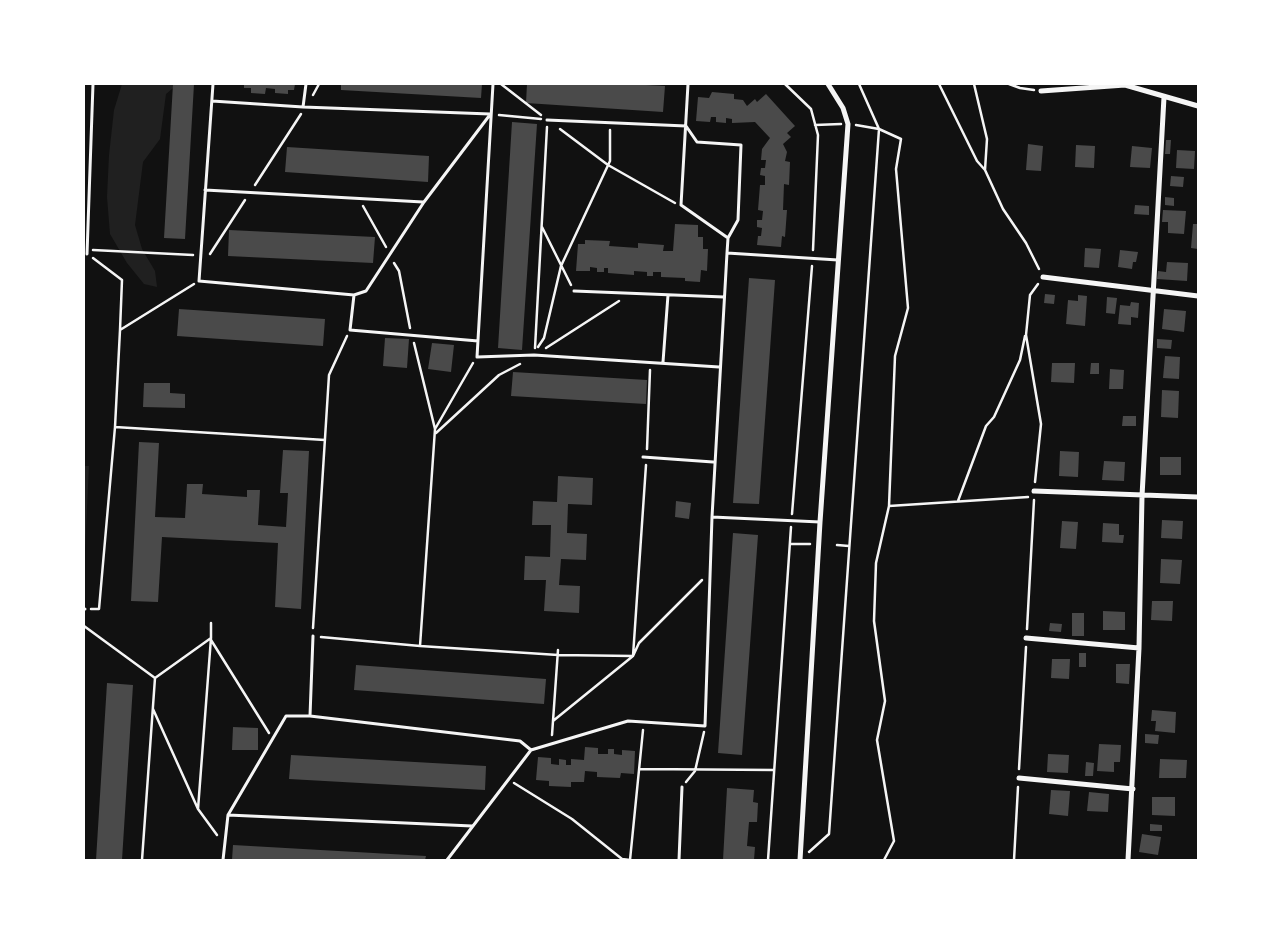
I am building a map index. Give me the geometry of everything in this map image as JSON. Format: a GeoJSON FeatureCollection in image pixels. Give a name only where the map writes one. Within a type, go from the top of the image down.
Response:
{"type":"FeatureCollection","features":[{"type":"Feature","properties":{"kind":"street"},"geometry":{"type":"LineString","coordinates":[[800,860],[820,522],[848,124],[843,108],[828,84]]}},
{"type":"Feature","properties":{"kind":"street"},"geometry":{"type":"LineString","coordinates":[[1041,91],[1125,85],[1198,106]]}},
{"type":"Feature","properties":{"kind":"street"},"geometry":{"type":"LineString","coordinates":[[1128,860],[1139,648],[1142,496],[1164,97]]}},
{"type":"Feature","properties":{"kind":"street"},"geometry":{"type":"LineString","coordinates":[[1044,277],[1198,296]]}},
{"type":"Feature","properties":{"kind":"street"},"geometry":{"type":"LineString","coordinates":[[1034,494],[1198,497]]}},
{"type":"Feature","properties":{"kind":"street"},"geometry":{"type":"LineString","coordinates":[[1026,638],[1139,648]]}},
{"type":"Feature","properties":{"kind":"street"},"geometry":{"type":"LineString","coordinates":[[1019,778],[1133,789]]}},
{"type":"Feature","properties":{"kind":"lane"},"geometry":{"type":"LineString","coordinates":[[87,252],[93,84]]}},
{"type":"Feature","properties":{"kind":"lane"},"geometry":{"type":"LineString","coordinates":[[213,84],[199,281],[354,295],[366,291],[424,202],[490,114]]}},
{"type":"Feature","properties":{"kind":"lane"},"geometry":{"type":"LineString","coordinates":[[304,107],[306,84]]}},
{"type":"Feature","properties":{"kind":"lane"},"geometry":{"type":"LineString","coordinates":[[493,84],[477,357],[534,355],[720,367]]}},
{"type":"Feature","properties":{"kind":"lane"},"geometry":{"type":"LineString","coordinates":[[688,84],[681,205],[728,238]]}},
{"type":"Feature","properties":{"kind":"lane"},"geometry":{"type":"LineString","coordinates":[[212,100],[304,107],[490,114]]}},
{"type":"Feature","properties":{"kind":"lane"},"geometry":{"type":"LineString","coordinates":[[547,120],[686,126]]}},
{"type":"Feature","properties":{"kind":"lane"},"geometry":{"type":"LineString","coordinates":[[447,860],[530,750],[628,721],[705,726],[714,462],[724,297],[728,238],[738,220],[741,144],[697,142],[686,126]]}},
{"type":"Feature","properties":{"kind":"lane"},"geometry":{"type":"LineString","coordinates":[[205,190],[424,202]]}},
{"type":"Feature","properties":{"kind":"lane"},"geometry":{"type":"LineString","coordinates":[[727,253],[813,260],[839,260]]}},
{"type":"Feature","properties":{"kind":"lane"},"geometry":{"type":"LineString","coordinates":[[574,291],[724,297]]}},
{"type":"Feature","properties":{"kind":"lane"},"geometry":{"type":"LineString","coordinates":[[354,295],[350,330],[478,341]]}},
{"type":"Feature","properties":{"kind":"lane"},"geometry":{"type":"LineString","coordinates":[[663,362],[668,295]]}},
{"type":"Feature","properties":{"kind":"lane"},"geometry":{"type":"LineString","coordinates":[[645,457],[714,462]]}},
{"type":"Feature","properties":{"kind":"lane"},"geometry":{"type":"LineString","coordinates":[[712,517],[820,522]]}},
{"type":"Feature","properties":{"kind":"lane"},"geometry":{"type":"LineString","coordinates":[[310,716],[313,636]]}},
{"type":"Feature","properties":{"kind":"lane"},"geometry":{"type":"LineString","coordinates":[[223,860],[228,815],[286,716],[310,716],[520,741],[530,750]]}},
{"type":"Feature","properties":{"kind":"lane"},"geometry":{"type":"LineString","coordinates":[[679,860],[682,787]]}},
{"type":"Feature","properties":{"kind":"lane"},"geometry":{"type":"LineString","coordinates":[[228,815],[472,826]]}},
{"type":"Feature","properties":{"kind":"path"},"geometry":{"type":"LineString","coordinates":[[209,254],[319,84]]}},
{"type":"Feature","properties":{"kind":"path"},"geometry":{"type":"LineString","coordinates":[[501,84],[608,165],[663,198],[681,205]]}},
{"type":"Feature","properties":{"kind":"path"},"geometry":{"type":"LineString","coordinates":[[768,860],[790,544],[813,260],[818,135],[811,109],[785,84]]}},
{"type":"Feature","properties":{"kind":"path"},"geometry":{"type":"LineString","coordinates":[[808,854],[829,834],[879,129],[859,84]]}},
{"type":"Feature","properties":{"kind":"path"},"geometry":{"type":"LineString","coordinates":[[939,84],[977,161],[985,170],[1003,209],[1026,243],[1044,277],[1030,294],[1026,335],[1020,360],[994,417],[986,426],[958,501]]}},
{"type":"Feature","properties":{"kind":"path"},"geometry":{"type":"LineString","coordinates":[[974,84],[987,139],[985,170]]}},
{"type":"Feature","properties":{"kind":"path"},"geometry":{"type":"LineString","coordinates":[[1009,84],[1020,88],[1041,91]]}},
{"type":"Feature","properties":{"kind":"path"},"geometry":{"type":"LineString","coordinates":[[490,114],[547,120]]}},
{"type":"Feature","properties":{"kind":"path"},"geometry":{"type":"LineString","coordinates":[[534,355],[547,120]]}},
{"type":"Feature","properties":{"kind":"path"},"geometry":{"type":"LineString","coordinates":[[534,355],[544,338],[562,266],[608,165],[610,123]]}},
{"type":"Feature","properties":{"kind":"path"},"geometry":{"type":"LineString","coordinates":[[815,126],[848,124],[879,129],[901,139],[896,169],[908,308],[895,356],[889,506],[876,563],[874,621],[885,701],[877,740],[894,841],[884,860]]}},
{"type":"Feature","properties":{"kind":"path"},"geometry":{"type":"LineString","coordinates":[[358,198],[379,230],[398,271],[435,429],[420,646]]}},
{"type":"Feature","properties":{"kind":"path"},"geometry":{"type":"LineString","coordinates":[[541,225],[574,291]]}},
{"type":"Feature","properties":{"kind":"path"},"geometry":{"type":"LineString","coordinates":[[87,252],[200,255]]}},
{"type":"Feature","properties":{"kind":"path"},"geometry":{"type":"LineString","coordinates":[[84,609],[99,609],[116,427],[122,280],[87,252]]}},
{"type":"Feature","properties":{"kind":"path"},"geometry":{"type":"LineString","coordinates":[[120,330],[199,281]]}},
{"type":"Feature","properties":{"kind":"path"},"geometry":{"type":"LineString","coordinates":[[350,330],[329,375],[313,636],[420,646],[558,655],[633,656]]}},
{"type":"Feature","properties":{"kind":"path"},"geometry":{"type":"LineString","coordinates":[[1014,860],[1034,494],[1041,424],[1026,335]]}},
{"type":"Feature","properties":{"kind":"path"},"geometry":{"type":"LineString","coordinates":[[435,429],[477,357]]}},
{"type":"Feature","properties":{"kind":"path"},"geometry":{"type":"LineString","coordinates":[[633,656],[650,362]]}},
{"type":"Feature","properties":{"kind":"path"},"geometry":{"type":"LineString","coordinates":[[116,427],[325,440]]}},
{"type":"Feature","properties":{"kind":"path"},"geometry":{"type":"LineString","coordinates":[[889,506],[1034,494]]}},
{"type":"Feature","properties":{"kind":"path"},"geometry":{"type":"LineString","coordinates":[[790,544],[811,544]]}},
{"type":"Feature","properties":{"kind":"path"},"geometry":{"type":"LineString","coordinates":[[837,546],[849,546]]}},
{"type":"Feature","properties":{"kind":"path"},"geometry":{"type":"LineString","coordinates":[[553,721],[633,656],[639,643],[710,573]]}},
{"type":"Feature","properties":{"kind":"path"},"geometry":{"type":"LineString","coordinates":[[198,809],[212,623]]}},
{"type":"Feature","properties":{"kind":"path"},"geometry":{"type":"LineString","coordinates":[[84,626],[155,678]]}},
{"type":"Feature","properties":{"kind":"path"},"geometry":{"type":"LineString","coordinates":[[155,678],[211,638]]}},
{"type":"Feature","properties":{"kind":"path"},"geometry":{"type":"LineString","coordinates":[[211,638],[272,739]]}},
{"type":"Feature","properties":{"kind":"path"},"geometry":{"type":"LineString","coordinates":[[552,744],[558,650]]}},
{"type":"Feature","properties":{"kind":"path"},"geometry":{"type":"LineString","coordinates":[[142,860],[155,678]]}},
{"type":"Feature","properties":{"kind":"path"},"geometry":{"type":"LineString","coordinates":[[153,708],[198,809],[225,846]]}},
{"type":"Feature","properties":{"kind":"path"},"geometry":{"type":"LineString","coordinates":[[508,779],[572,819],[622,859],[630,860],[643,722]]}},
{"type":"Feature","properties":{"kind":"path"},"geometry":{"type":"LineString","coordinates":[[682,787],[695,771],[705,726]]}},
{"type":"Feature","properties":{"kind":"path"},"geometry":{"type":"LineString","coordinates":[[640,769],[695,771],[774,770]]}},
{"type":"Feature","properties":{"kind":"shaded area"},"geometry":{"type":"Polygon","coordinates":[[[122,84],[178,84],[166,94],[160,139],[143,162],[135,225],[142,249],[155,271],[157,287],[144,284],[127,263],[110,234],[107,197],[109,155],[114,110],[122,84]]]}},
{"type":"Feature","properties":{"kind":"shaded area"},"geometry":{"type":"Polygon","coordinates":[[[84,466],[89,466],[84,572],[84,466]]]}},
{"type":"Feature","properties":{"kind":"building"},"geometry":{"type":"Polygon","coordinates":[[[173,84],[194,84],[185,239],[164,238],[173,84]]]}},
{"type":"Feature","properties":{"kind":"building"},"geometry":{"type":"Polygon","coordinates":[[[244,84],[295,84],[294,90],[288,90],[288,94],[275,93],[275,89],[266,88],[265,94],[251,93],[251,88],[244,88],[244,84]]]}},
{"type":"Feature","properties":{"kind":"building"},"geometry":{"type":"Polygon","coordinates":[[[341,84],[482,84],[481,98],[341,90],[341,84]]]}},
{"type":"Feature","properties":{"kind":"building"},"geometry":{"type":"Polygon","coordinates":[[[527,84],[665,86],[663,112],[526,103],[527,84]]]}},
{"type":"Feature","properties":{"kind":"building"},"geometry":{"type":"Polygon","coordinates":[[[712,92],[734,94],[734,99],[743,100],[747,106],[755,99],[757,102],[766,94],[795,126],[787,133],[791,137],[783,144],[787,152],[785,161],[790,162],[789,185],[784,184],[783,210],[787,210],[785,237],[782,236],[781,247],[757,245],[758,236],[761,236],[762,228],[757,227],[757,220],[762,220],[763,211],[758,210],[760,185],[765,185],[765,176],[760,175],[761,168],[765,168],[766,160],[761,160],[762,149],[770,138],[755,122],[732,123],[732,119],[726,118],[726,123],[716,122],[716,117],[711,117],[710,122],[696,121],[698,97],[709,98],[712,92]]]}},
{"type":"Feature","properties":{"kind":"building"},"geometry":{"type":"Polygon","coordinates":[[[512,122],[537,124],[522,350],[498,348],[512,122]]]}},
{"type":"Feature","properties":{"kind":"building"},"geometry":{"type":"Polygon","coordinates":[[[1166,140],[1171,140],[1170,154],[1165,154],[1166,140]]]}},
{"type":"Feature","properties":{"kind":"building"},"geometry":{"type":"Polygon","coordinates":[[[1028,144],[1043,146],[1041,171],[1026,170],[1028,144]]]}},
{"type":"Feature","properties":{"kind":"building"},"geometry":{"type":"Polygon","coordinates":[[[1076,145],[1095,146],[1094,168],[1075,167],[1076,145]]]}},
{"type":"Feature","properties":{"kind":"building"},"geometry":{"type":"Polygon","coordinates":[[[1132,146],[1152,148],[1150,168],[1130,167],[1132,146]]]}},
{"type":"Feature","properties":{"kind":"building"},"geometry":{"type":"Polygon","coordinates":[[[287,147],[429,156],[428,182],[285,172],[287,147]]]}},
{"type":"Feature","properties":{"kind":"building"},"geometry":{"type":"Polygon","coordinates":[[[1177,150],[1195,151],[1194,169],[1176,168],[1177,150]]]}},
{"type":"Feature","properties":{"kind":"building"},"geometry":{"type":"Polygon","coordinates":[[[1171,176],[1184,177],[1183,187],[1170,186],[1171,176]]]}},
{"type":"Feature","properties":{"kind":"building"},"geometry":{"type":"Polygon","coordinates":[[[1165,197],[1174,198],[1174,206],[1165,205],[1165,197]]]}},
{"type":"Feature","properties":{"kind":"building"},"geometry":{"type":"Polygon","coordinates":[[[1135,205],[1149,206],[1149,215],[1134,214],[1135,205]]]}},
{"type":"Feature","properties":{"kind":"building"},"geometry":{"type":"Polygon","coordinates":[[[1163,210],[1186,211],[1184,234],[1168,233],[1168,222],[1162,222],[1163,210]]]}},
{"type":"Feature","properties":{"kind":"building"},"geometry":{"type":"Polygon","coordinates":[[[675,224],[698,225],[698,237],[703,237],[703,249],[708,249],[707,271],[701,270],[700,282],[685,281],[685,278],[661,277],[661,272],[653,272],[653,276],[647,276],[647,272],[634,271],[634,275],[608,273],[608,268],[604,268],[604,272],[597,272],[597,268],[590,267],[590,271],[576,271],[578,244],[585,244],[585,240],[610,241],[609,246],[638,248],[638,243],[664,245],[663,251],[673,251],[675,224]]]}},
{"type":"Feature","properties":{"kind":"building"},"geometry":{"type":"Polygon","coordinates":[[[1193,224],[1198,224],[1198,249],[1191,248],[1193,224]]]}},
{"type":"Feature","properties":{"kind":"building"},"geometry":{"type":"Polygon","coordinates":[[[229,230],[375,237],[373,263],[228,256],[229,230]]]}},
{"type":"Feature","properties":{"kind":"building"},"geometry":{"type":"Polygon","coordinates":[[[1085,248],[1101,249],[1099,268],[1084,267],[1085,248]]]}},
{"type":"Feature","properties":{"kind":"building"},"geometry":{"type":"Polygon","coordinates":[[[1120,250],[1138,252],[1132,269],[1118,267],[1120,250]]]}},
{"type":"Feature","properties":{"kind":"building"},"geometry":{"type":"Polygon","coordinates":[[[1167,262],[1188,263],[1187,281],[1157,279],[1158,271],[1166,272],[1167,262]]]}},
{"type":"Feature","properties":{"kind":"building"},"geometry":{"type":"Polygon","coordinates":[[[749,278],[775,280],[759,504],[733,503],[749,278]]]}},
{"type":"Feature","properties":{"kind":"building"},"geometry":{"type":"Polygon","coordinates":[[[1045,294],[1055,295],[1054,304],[1044,303],[1045,294]]]}},
{"type":"Feature","properties":{"kind":"building"},"geometry":{"type":"Polygon","coordinates":[[[1078,295],[1087,296],[1085,326],[1066,324],[1068,300],[1078,301],[1078,295]]]}},
{"type":"Feature","properties":{"kind":"building"},"geometry":{"type":"Polygon","coordinates":[[[1107,297],[1117,298],[1115,314],[1106,313],[1107,297]]]}},
{"type":"Feature","properties":{"kind":"building"},"geometry":{"type":"Polygon","coordinates":[[[1131,302],[1139,303],[1138,318],[1131,317],[1131,325],[1118,324],[1120,305],[1130,306],[1131,302]]]}},
{"type":"Feature","properties":{"kind":"building"},"geometry":{"type":"Polygon","coordinates":[[[179,309],[325,319],[323,346],[177,336],[179,309]]]}},
{"type":"Feature","properties":{"kind":"building"},"geometry":{"type":"Polygon","coordinates":[[[1164,309],[1186,311],[1184,332],[1162,329],[1164,309]]]}},
{"type":"Feature","properties":{"kind":"building"},"geometry":{"type":"Polygon","coordinates":[[[385,338],[409,339],[407,368],[383,366],[385,338]]]}},
{"type":"Feature","properties":{"kind":"building"},"geometry":{"type":"Polygon","coordinates":[[[1157,339],[1172,340],[1171,349],[1157,348],[1157,339]]]}},
{"type":"Feature","properties":{"kind":"building"},"geometry":{"type":"Polygon","coordinates":[[[432,343],[454,345],[451,372],[428,369],[432,343]]]}},
{"type":"Feature","properties":{"kind":"building"},"geometry":{"type":"Polygon","coordinates":[[[1165,356],[1180,357],[1179,379],[1163,378],[1165,356]]]}},
{"type":"Feature","properties":{"kind":"building"},"geometry":{"type":"Polygon","coordinates":[[[1052,363],[1075,363],[1074,383],[1051,382],[1052,363]]]}},
{"type":"Feature","properties":{"kind":"building"},"geometry":{"type":"Polygon","coordinates":[[[1091,363],[1099,363],[1099,374],[1090,374],[1091,363]]]}},
{"type":"Feature","properties":{"kind":"building"},"geometry":{"type":"Polygon","coordinates":[[[1110,369],[1124,370],[1123,389],[1109,389],[1110,369]]]}},
{"type":"Feature","properties":{"kind":"building"},"geometry":{"type":"Polygon","coordinates":[[[513,372],[647,380],[646,404],[511,396],[513,372]]]}},
{"type":"Feature","properties":{"kind":"building"},"geometry":{"type":"Polygon","coordinates":[[[144,383],[170,383],[170,393],[185,394],[185,408],[143,407],[144,383]]]}},
{"type":"Feature","properties":{"kind":"building"},"geometry":{"type":"Polygon","coordinates":[[[1162,390],[1179,391],[1178,418],[1161,417],[1162,390]]]}},
{"type":"Feature","properties":{"kind":"building"},"geometry":{"type":"Polygon","coordinates":[[[1123,416],[1136,416],[1136,426],[1122,426],[1123,416]]]}},
{"type":"Feature","properties":{"kind":"building"},"geometry":{"type":"Polygon","coordinates":[[[139,442],[159,443],[155,517],[185,518],[187,484],[203,484],[202,494],[247,497],[247,490],[260,490],[258,525],[286,527],[288,493],[280,493],[283,450],[309,451],[301,609],[275,607],[278,543],[162,537],[158,602],[131,601],[139,442]]]}},
{"type":"Feature","properties":{"kind":"building"},"geometry":{"type":"Polygon","coordinates":[[[1060,451],[1079,452],[1078,477],[1059,476],[1060,451]]]}},
{"type":"Feature","properties":{"kind":"building"},"geometry":{"type":"Polygon","coordinates":[[[1160,457],[1181,457],[1181,475],[1160,475],[1160,457]]]}},
{"type":"Feature","properties":{"kind":"building"},"geometry":{"type":"Polygon","coordinates":[[[1104,461],[1125,462],[1124,481],[1102,480],[1104,461]]]}},
{"type":"Feature","properties":{"kind":"building"},"geometry":{"type":"Polygon","coordinates":[[[558,476],[593,478],[592,505],[568,504],[567,533],[587,534],[586,560],[561,559],[559,585],[580,586],[579,613],[544,611],[546,580],[524,580],[525,556],[550,557],[551,525],[532,525],[533,501],[557,502],[558,476]]]}},
{"type":"Feature","properties":{"kind":"building"},"geometry":{"type":"Polygon","coordinates":[[[676,501],[691,503],[689,519],[675,517],[676,501]]]}},
{"type":"Feature","properties":{"kind":"building"},"geometry":{"type":"Polygon","coordinates":[[[1162,520],[1183,521],[1182,539],[1161,538],[1162,520]]]}},
{"type":"Feature","properties":{"kind":"building"},"geometry":{"type":"Polygon","coordinates":[[[1062,521],[1078,522],[1076,549],[1060,548],[1062,521]]]}},
{"type":"Feature","properties":{"kind":"building"},"geometry":{"type":"Polygon","coordinates":[[[1103,523],[1119,524],[1119,535],[1124,535],[1123,543],[1102,542],[1103,523]]]}},
{"type":"Feature","properties":{"kind":"building"},"geometry":{"type":"Polygon","coordinates":[[[733,533],[758,535],[742,755],[718,753],[733,533]]]}},
{"type":"Feature","properties":{"kind":"building"},"geometry":{"type":"Polygon","coordinates":[[[1161,559],[1182,560],[1180,584],[1160,583],[1161,559]]]}},
{"type":"Feature","properties":{"kind":"building"},"geometry":{"type":"Polygon","coordinates":[[[1152,601],[1173,601],[1172,621],[1151,620],[1152,601]]]}},
{"type":"Feature","properties":{"kind":"building"},"geometry":{"type":"Polygon","coordinates":[[[1103,611],[1125,612],[1125,630],[1103,630],[1103,611]]]}},
{"type":"Feature","properties":{"kind":"building"},"geometry":{"type":"Polygon","coordinates":[[[1072,613],[1084,613],[1084,636],[1072,636],[1072,613]]]}},
{"type":"Feature","properties":{"kind":"building"},"geometry":{"type":"Polygon","coordinates":[[[1050,623],[1062,624],[1061,632],[1049,631],[1050,623]]]}},
{"type":"Feature","properties":{"kind":"building"},"geometry":{"type":"Polygon","coordinates":[[[1079,653],[1086,653],[1086,667],[1079,667],[1079,653]]]}},
{"type":"Feature","properties":{"kind":"building"},"geometry":{"type":"Polygon","coordinates":[[[1052,659],[1070,659],[1069,679],[1051,678],[1052,659]]]}},
{"type":"Feature","properties":{"kind":"building"},"geometry":{"type":"Polygon","coordinates":[[[1116,664],[1130,664],[1129,684],[1116,683],[1116,664]]]}},
{"type":"Feature","properties":{"kind":"building"},"geometry":{"type":"Polygon","coordinates":[[[356,665],[546,679],[544,704],[354,690],[356,665]]]}},
{"type":"Feature","properties":{"kind":"building"},"geometry":{"type":"Polygon","coordinates":[[[107,683],[133,685],[122,860],[96,860],[107,683]]]}},
{"type":"Feature","properties":{"kind":"building"},"geometry":{"type":"Polygon","coordinates":[[[1152,710],[1176,712],[1175,733],[1155,731],[1156,721],[1151,721],[1152,710]]]}},
{"type":"Feature","properties":{"kind":"building"},"geometry":{"type":"Polygon","coordinates":[[[233,727],[258,728],[258,750],[232,750],[233,727]]]}},
{"type":"Feature","properties":{"kind":"building"},"geometry":{"type":"Polygon","coordinates":[[[1145,734],[1159,735],[1158,744],[1145,743],[1145,734]]]}},
{"type":"Feature","properties":{"kind":"building"},"geometry":{"type":"Polygon","coordinates":[[[1099,744],[1121,745],[1120,762],[1114,762],[1114,772],[1097,771],[1099,744]]]}},
{"type":"Feature","properties":{"kind":"building"},"geometry":{"type":"Polygon","coordinates":[[[585,747],[598,748],[598,754],[608,754],[608,749],[614,749],[614,754],[622,755],[622,750],[635,751],[634,774],[621,773],[620,778],[597,777],[597,772],[585,771],[584,782],[571,782],[571,787],[549,786],[549,781],[536,780],[538,757],[551,758],[551,764],[559,765],[559,759],[566,760],[566,765],[571,765],[571,759],[584,760],[585,747]]]}},
{"type":"Feature","properties":{"kind":"building"},"geometry":{"type":"Polygon","coordinates":[[[1048,754],[1069,755],[1068,773],[1047,772],[1048,754]]]}},
{"type":"Feature","properties":{"kind":"building"},"geometry":{"type":"Polygon","coordinates":[[[291,755],[486,766],[485,790],[289,779],[291,755]]]}},
{"type":"Feature","properties":{"kind":"building"},"geometry":{"type":"Polygon","coordinates":[[[1160,759],[1187,760],[1186,778],[1159,778],[1160,759]]]}},
{"type":"Feature","properties":{"kind":"building"},"geometry":{"type":"Polygon","coordinates":[[[1086,762],[1094,763],[1093,776],[1085,776],[1086,762]]]}},
{"type":"Feature","properties":{"kind":"building"},"geometry":{"type":"Polygon","coordinates":[[[727,788],[754,790],[753,802],[758,803],[757,822],[749,822],[747,846],[755,847],[754,860],[723,860],[727,788]]]}},
{"type":"Feature","properties":{"kind":"building"},"geometry":{"type":"Polygon","coordinates":[[[1051,790],[1070,791],[1068,816],[1049,814],[1051,790]]]}},
{"type":"Feature","properties":{"kind":"building"},"geometry":{"type":"Polygon","coordinates":[[[1089,792],[1109,794],[1108,812],[1087,811],[1089,792]]]}},
{"type":"Feature","properties":{"kind":"building"},"geometry":{"type":"Polygon","coordinates":[[[1152,797],[1175,797],[1175,816],[1152,815],[1152,797]]]}},
{"type":"Feature","properties":{"kind":"building"},"geometry":{"type":"Polygon","coordinates":[[[1150,824],[1162,825],[1162,831],[1150,831],[1150,824]]]}},
{"type":"Feature","properties":{"kind":"building"},"geometry":{"type":"Polygon","coordinates":[[[1142,834],[1161,837],[1158,855],[1139,852],[1142,834]]]}},
{"type":"Feature","properties":{"kind":"building"},"geometry":{"type":"Polygon","coordinates":[[[233,845],[426,856],[425,860],[232,860],[233,845]]]}}]}
